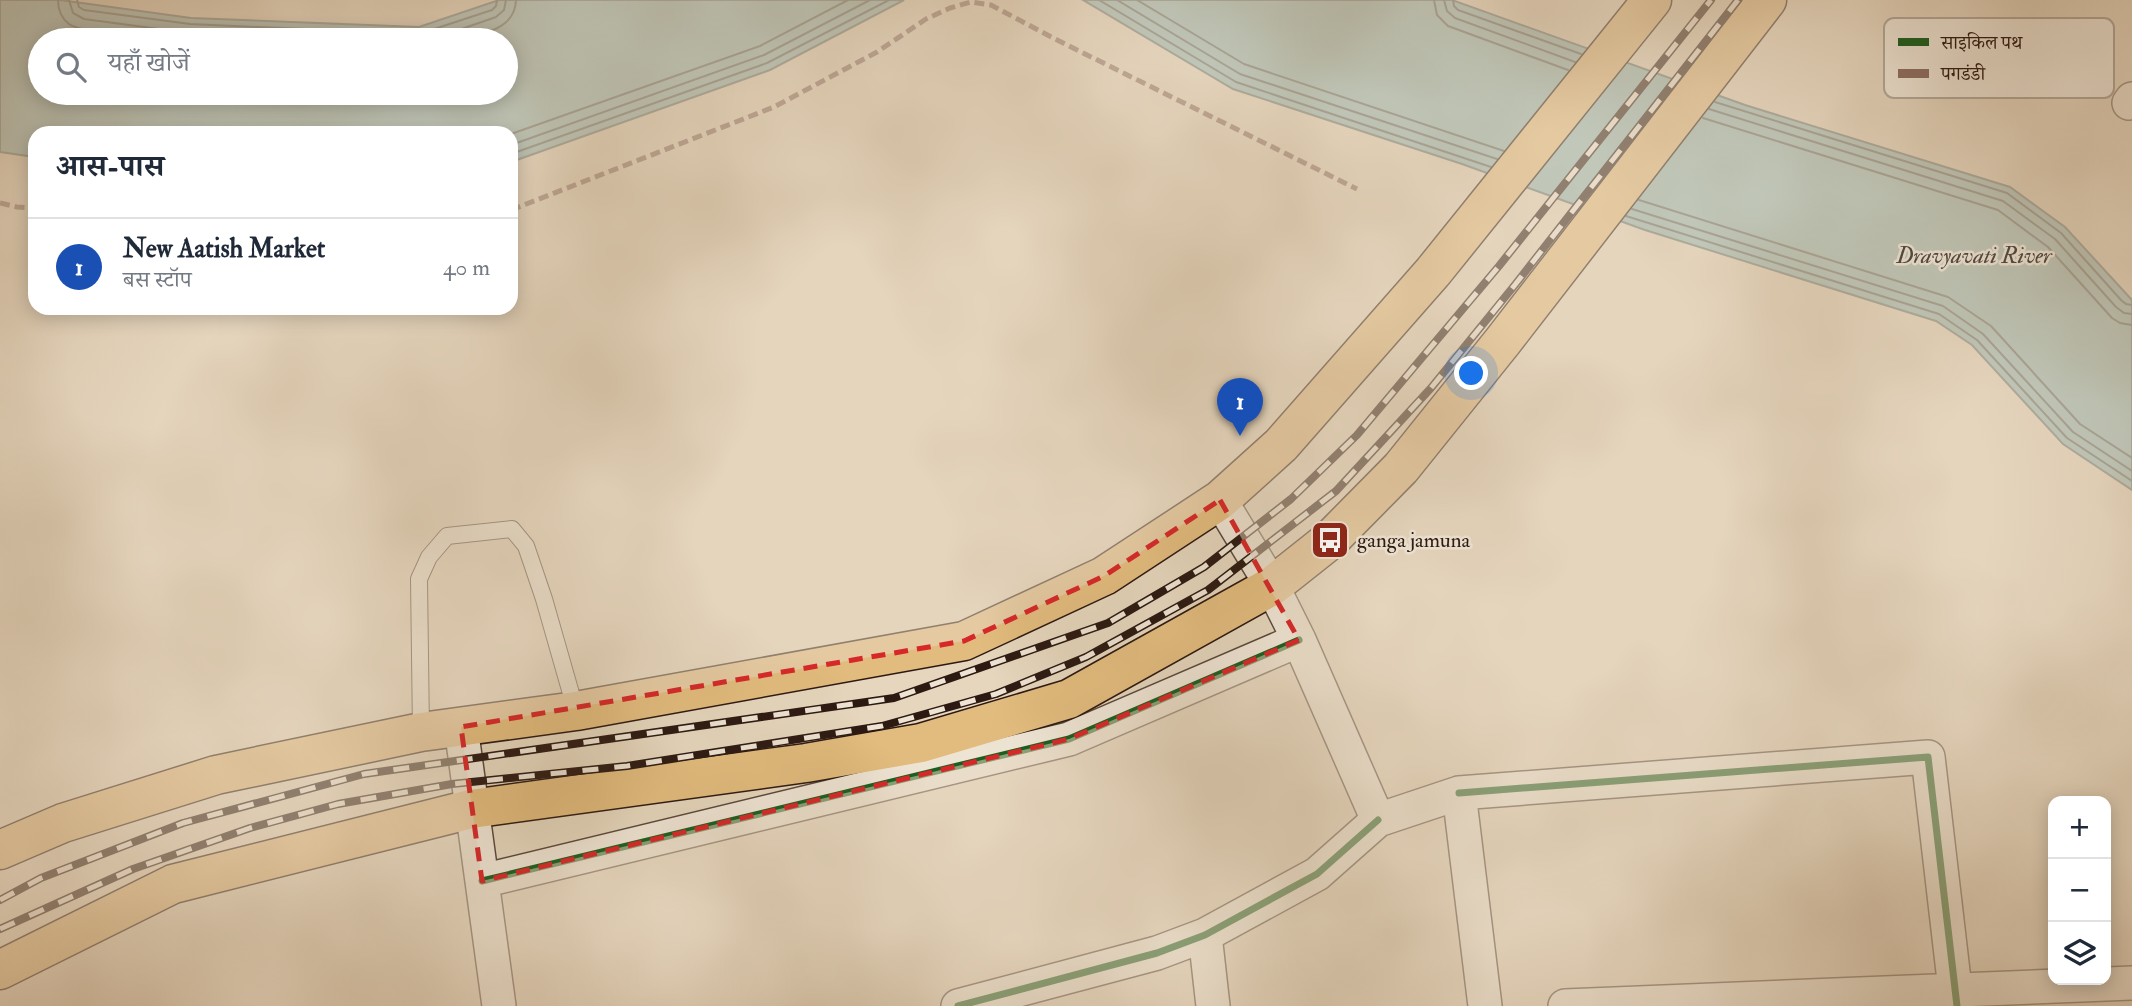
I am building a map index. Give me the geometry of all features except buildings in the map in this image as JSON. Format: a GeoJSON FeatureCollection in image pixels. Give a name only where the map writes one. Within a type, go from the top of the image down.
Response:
{"type":"FeatureCollection","features":[{"type":"Feature","properties":{"kind":"main road"},"geometry":{"type":"LineString","coordinates":[[0,850],[62,823],[216,775],[421,732],[576,711],[964,641],[1104,576],[1220,500],[1281,444],[1433,272],[1652,0]]}},
{"type":"Feature","properties":{"kind":"main road"},"geometry":{"type":"LineString","coordinates":[[0,970],[173,884],[471,809],[806,763],[921,743],[1069,699],[1272,586],[1330,540],[1401,468],[1503,341],[1767,0]]}},
{"type":"Feature","properties":{"kind":"street"},"geometry":{"type":"LineString","coordinates":[[1220,500],[1272,586],[1299,640],[1378,820]]}},
{"type":"Feature","properties":{"kind":"street"},"geometry":{"type":"LineString","coordinates":[[482,881],[1069,739],[1299,640]]}},
{"type":"Feature","properties":{"kind":"street"},"geometry":{"type":"LineString","coordinates":[[461,726],[499,1006]]}},
{"type":"Feature","properties":{"kind":"street"},"geometry":{"type":"LineString","coordinates":[[958,1006],[996,1001],[1157,953],[1205,935],[1317,874],[1378,820],[1459,793],[1928,757],[1956,998]]}},
{"type":"Feature","properties":{"kind":"street"},"geometry":{"type":"LineString","coordinates":[[1459,793],[1485,1006]]}},
{"type":"Feature","properties":{"kind":"street"},"geometry":{"type":"LineString","coordinates":[[1205,935],[1213,1006]]}},
{"type":"Feature","properties":{"kind":"street"},"geometry":{"type":"LineString","coordinates":[[1565,1006],[1956,998],[2132,983]]}},
{"type":"Feature","properties":{"kind":"lane"},"geometry":{"type":"LineString","coordinates":[[421,732],[419,579],[429,557],[447,536],[512,529],[526,546],[576,711]]}},
{"type":"Feature","properties":{"kind":"highlighted area"},"geometry":{"type":"Polygon","coordinates":[[[1220,500],[1299,640],[1069,739],[482,881],[461,727],[964,641],[1104,576],[1220,500]]]}},
{"type":"Feature","properties":{"kind":"water"},"geometry":{"type":"Polygon","coordinates":[[[0,0],[60,0],[191,18],[419,27],[499,0],[904,0],[770,70],[518,160],[518,126],[28,126],[28,156],[0,152],[0,0]]]}},
{"type":"Feature","properties":{"kind":"water","name":"Dravyavati River"},"geometry":{"type":"Polygon","coordinates":[[[1083,0],[1452,0],[1745,105],[2010,187],[2065,227],[2132,300],[2132,490],[2063,444],[1972,345],[1936,321],[1645,230],[1462,164],[1233,89],[1083,0]]]}},
{"type":"Feature","properties":{"kind":"railway"},"geometry":{"type":"LineString","coordinates":[[0,900],[41,878],[183,823],[364,774],[894,698],[1108,623],[1204,567],[1291,499],[1357,435],[1499,266],[1711,0]]}},
{"type":"Feature","properties":{"kind":"railway"},"geometry":{"type":"LineString","coordinates":[[0,929],[133,869],[250,828],[338,804],[452,784],[627,766],[882,726],[996,694],[1086,657],[1208,590],[1336,491],[1431,388],[1738,0]]}},
{"type":"Feature","properties":{"kind":"marked path"},"geometry":{"type":"LineString","coordinates":[[518,207],[774,107],[877,52],[926,19],[971,2],[991,5],[1357,189]]}},
{"type":"Feature","properties":{"kind":"marked path"},"geometry":{"type":"LineString","coordinates":[[0,203],[28,208]]}},
{"type":"Feature","properties":{"kind":"cycle path"},"geometry":{"type":"LineString","coordinates":[[482,881],[1069,739],[1299,640]]}},
{"type":"Feature","properties":{"kind":"cycle path"},"geometry":{"type":"LineString","coordinates":[[1459,793],[1928,757],[1957,1006]]}},
{"type":"Feature","properties":{"kind":"cycle path"},"geometry":{"type":"LineString","coordinates":[[958,1006],[1157,953],[1205,935],[1317,874],[1378,820]]}},
{"type":"Feature","properties":{"kind":"place","name":"New Aatish Market"},"geometry":{"type":"Point","coordinates":[1240,436]}},
{"type":"Feature","properties":{"kind":"place","name":"ganga jamuna"},"geometry":{"type":"Point","coordinates":[1330,540]}}]}
